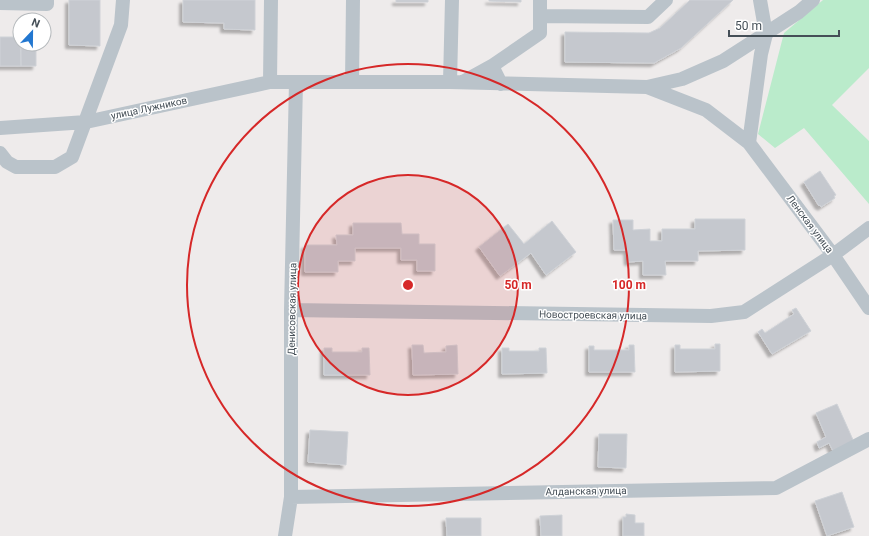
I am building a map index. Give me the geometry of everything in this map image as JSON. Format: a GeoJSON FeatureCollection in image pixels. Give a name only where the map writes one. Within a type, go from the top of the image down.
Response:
{"type":"FeatureCollection","features":[{"type":"Feature","properties":{"kind":"street"},"geometry":{"type":"LineString","coordinates":[[0,3],[48,4],[48,0]]}},
{"type":"Feature","properties":{"kind":"street"},"geometry":{"type":"LineString","coordinates":[[0,153],[7,162],[16,167],[55,167],[72,157],[121,25],[123,0]]}},
{"type":"Feature","properties":{"kind":"street"},"geometry":{"type":"LineString","coordinates":[[270,82],[271,0]]}},
{"type":"Feature","properties":{"kind":"street"},"geometry":{"type":"LineString","coordinates":[[352,82],[354,0]]}},
{"type":"Feature","properties":{"kind":"street"},"geometry":{"type":"LineString","coordinates":[[452,0],[456,82],[492,66],[540,32],[567,16]]}},
{"type":"Feature","properties":{"kind":"street"},"geometry":{"type":"LineString","coordinates":[[540,0],[540,32]]}},
{"type":"Feature","properties":{"kind":"street"},"geometry":{"type":"LineString","coordinates":[[540,16],[648,17],[666,0]]}},
{"type":"Feature","properties":{"kind":"street"},"geometry":{"type":"LineString","coordinates":[[749,143],[761,54],[766,34],[760,0]]}},
{"type":"Feature","properties":{"kind":"street"},"geometry":{"type":"LineString","coordinates":[[647,87],[682,79],[722,61],[799,12],[813,0]]}},
{"type":"Feature","properties":{"kind":"street"},"geometry":{"type":"LineString","coordinates":[[492,66],[501,84]]}},
{"type":"Feature","properties":{"kind":"street","name":"улица Лужников"},"geometry":{"type":"LineString","coordinates":[[0,128],[86,122],[270,82],[456,82],[647,87]]}},
{"type":"Feature","properties":{"kind":"street","name":"Денисовская улица"},"geometry":{"type":"LineString","coordinates":[[285,536],[291,497],[291,310],[296,82]]}},
{"type":"Feature","properties":{"kind":"street","name":"Ленская улица"},"geometry":{"type":"LineString","coordinates":[[647,87],[706,110],[749,143],[833,255],[869,308]]}},
{"type":"Feature","properties":{"kind":"street","name":"Новостроевская улица"},"geometry":{"type":"LineString","coordinates":[[291,310],[711,316],[744,312],[833,255],[869,228]]}},
{"type":"Feature","properties":{"kind":"street","name":"Алданская улица"},"geometry":{"type":"LineString","coordinates":[[291,497],[776,488],[869,439]]}},
{"type":"Feature","properties":{"kind":"green space"},"geometry":{"type":"Polygon","coordinates":[[[823,0],[869,0],[869,68],[832,105],[869,141],[869,204],[804,128],[775,148],[758,134],[784,33],[823,0]]]}},
{"type":"Feature","properties":{"kind":"building"},"geometry":{"type":"Polygon","coordinates":[[[69,0],[100,0],[100,46],[69,45],[69,0]]]}},
{"type":"Feature","properties":{"kind":"building"},"geometry":{"type":"Polygon","coordinates":[[[183,0],[255,0],[255,30],[224,29],[224,23],[183,22],[183,0]]]}},
{"type":"Feature","properties":{"kind":"building"},"geometry":{"type":"Polygon","coordinates":[[[396,0],[428,0],[428,2],[396,2],[396,0]]]}},
{"type":"Feature","properties":{"kind":"building"},"geometry":{"type":"Polygon","coordinates":[[[521,0],[521,2],[489,1],[521,0]]]}},
{"type":"Feature","properties":{"kind":"building"},"geometry":{"type":"Polygon","coordinates":[[[690,0],[733,0],[681,48],[654,63],[565,62],[565,32],[649,33],[660,28],[690,0]]]}},
{"type":"Feature","properties":{"kind":"building"},"geometry":{"type":"Polygon","coordinates":[[[0,37],[12,37],[12,52],[21,52],[21,66],[0,66],[0,37]]]}},
{"type":"Feature","properties":{"kind":"building"},"geometry":{"type":"Polygon","coordinates":[[[21,52],[36,52],[36,66],[21,66],[21,52]]]}},
{"type":"Feature","properties":{"kind":"building"},"geometry":{"type":"Polygon","coordinates":[[[820,171],[836,195],[834,196],[835,198],[821,207],[804,182],[820,171]]]}},
{"type":"Feature","properties":{"kind":"building"},"geometry":{"type":"Polygon","coordinates":[[[695,219],[745,219],[745,250],[698,251],[698,261],[665,261],[666,275],[643,275],[643,261],[628,262],[627,250],[614,250],[613,220],[633,220],[633,230],[650,229],[650,241],[662,241],[662,229],[695,229],[695,219]]]}},
{"type":"Feature","properties":{"kind":"building"},"geometry":{"type":"Polygon","coordinates":[[[552,221],[576,252],[546,275],[531,253],[500,276],[479,247],[508,224],[524,244],[552,221]]]}},
{"type":"Feature","properties":{"kind":"building"},"geometry":{"type":"Polygon","coordinates":[[[353,223],[401,223],[402,234],[419,234],[419,244],[435,244],[435,271],[417,271],[417,260],[401,260],[401,248],[355,248],[355,261],[338,261],[338,272],[305,272],[305,245],[337,245],[336,235],[353,235],[353,223]]]}},
{"type":"Feature","properties":{"kind":"building"},"geometry":{"type":"Polygon","coordinates":[[[796,308],[811,331],[772,354],[758,332],[762,329],[765,333],[794,314],[792,310],[796,308]]]}},
{"type":"Feature","properties":{"kind":"building"},"geometry":{"type":"Polygon","coordinates":[[[715,344],[720,344],[720,371],[675,372],[675,345],[680,345],[680,349],[715,349],[715,344]]]}},
{"type":"Feature","properties":{"kind":"building"},"geometry":{"type":"Polygon","coordinates":[[[412,345],[423,345],[424,353],[446,352],[446,346],[457,345],[458,374],[413,375],[412,345]]]}},
{"type":"Feature","properties":{"kind":"building"},"geometry":{"type":"Polygon","coordinates":[[[629,345],[634,345],[635,372],[589,372],[589,346],[594,346],[594,350],[629,350],[629,345]]]}},
{"type":"Feature","properties":{"kind":"building"},"geometry":{"type":"Polygon","coordinates":[[[324,348],[332,348],[332,352],[362,352],[362,348],[369,348],[370,375],[324,375],[324,348]]]}},
{"type":"Feature","properties":{"kind":"building"},"geometry":{"type":"Polygon","coordinates":[[[502,348],[509,348],[509,351],[539,351],[539,348],[546,348],[547,373],[502,374],[502,348]]]}},
{"type":"Feature","properties":{"kind":"building"},"geometry":{"type":"Polygon","coordinates":[[[837,404],[854,442],[833,451],[829,443],[819,448],[817,442],[826,437],[816,413],[837,404]]]}},
{"type":"Feature","properties":{"kind":"building"},"geometry":{"type":"Polygon","coordinates":[[[310,430],[348,432],[346,465],[308,462],[310,430]]]}},
{"type":"Feature","properties":{"kind":"building"},"geometry":{"type":"Polygon","coordinates":[[[599,434],[627,434],[626,468],[598,467],[599,434]]]}},
{"type":"Feature","properties":{"kind":"building"},"geometry":{"type":"Polygon","coordinates":[[[842,492],[854,527],[827,536],[815,501],[842,492]]]}},
{"type":"Feature","properties":{"kind":"building"},"geometry":{"type":"Polygon","coordinates":[[[626,514],[635,515],[635,523],[644,523],[644,536],[623,536],[623,517],[626,517],[626,514]]]}},
{"type":"Feature","properties":{"kind":"building"},"geometry":{"type":"Polygon","coordinates":[[[562,515],[562,536],[541,536],[540,516],[562,515]]]}},
{"type":"Feature","properties":{"kind":"building"},"geometry":{"type":"Polygon","coordinates":[[[446,518],[481,518],[481,536],[447,536],[446,518]]]}}]}
